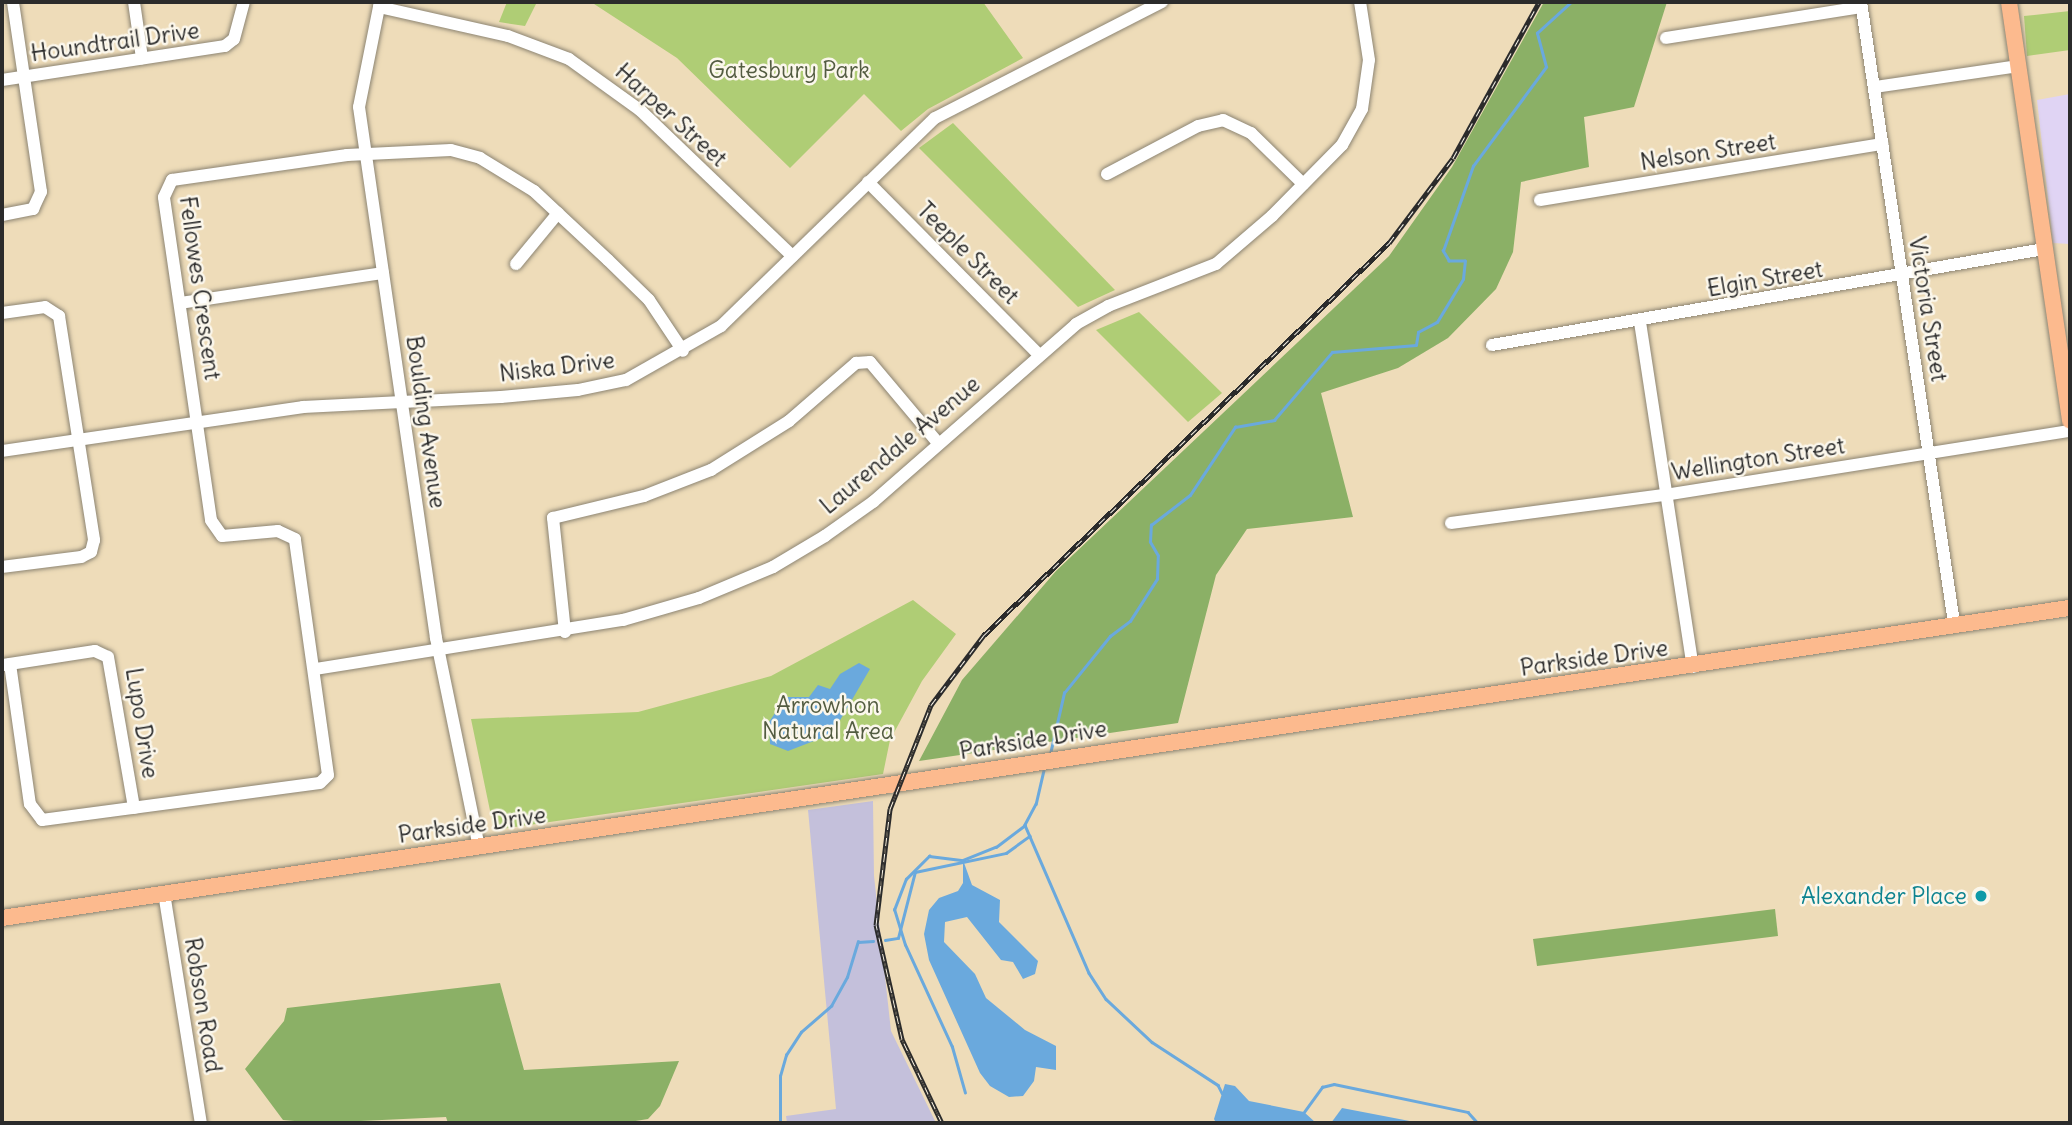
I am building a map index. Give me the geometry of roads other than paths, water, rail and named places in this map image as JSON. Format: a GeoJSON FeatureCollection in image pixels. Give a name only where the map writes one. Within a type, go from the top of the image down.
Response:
{"type":"FeatureCollection","features":[{"type":"Feature","properties":{"kind":"main road"},"geometry":{"type":"LineString","coordinates":[[2009,2],[2070,421]]}},
{"type":"Feature","properties":{"kind":"main road","name":"Parkside Drive"},"geometry":{"type":"LineString","coordinates":[[2,918],[1038,762],[1693,667],[1954,623],[2070,608]]}},
{"type":"Feature","properties":{"kind":"street"},"geometry":{"type":"LineString","coordinates":[[2,215],[33,209],[40,197],[13,2]]}},
{"type":"Feature","properties":{"kind":"street"},"geometry":{"type":"LineString","coordinates":[[134,2],[142,58]]}},
{"type":"Feature","properties":{"kind":"street","name":"Houndtrail Drive"},"geometry":{"type":"LineString","coordinates":[[2,80],[225,47],[234,39],[244,2]]}},
{"type":"Feature","properties":{"kind":"street","name":"Niska Drive"},"geometry":{"type":"LineString","coordinates":[[2,451],[303,407],[578,390],[626,380],[683,351],[721,326],[935,118],[1162,2]]}},
{"type":"Feature","properties":{"kind":"street","name":"Laurendale Avenue"},"geometry":{"type":"LineString","coordinates":[[316,669],[565,632],[699,598],[773,567],[873,502],[1039,355],[1098,310],[1216,264],[1244,243],[1353,129],[1368,85],[1369,60],[1360,2]]}},
{"type":"Feature","properties":{"kind":"street","name":"Boulding Avenue"},"geometry":{"type":"LineString","coordinates":[[379,4],[360,94],[365,154],[440,651],[479,847]]}},
{"type":"Feature","properties":{"kind":"street","name":"Harper Street"},"geometry":{"type":"LineString","coordinates":[[379,4],[508,36],[569,59],[640,110],[792,256]]}},
{"type":"Feature","properties":{"kind":"street"},"geometry":{"type":"LineString","coordinates":[[1666,38],[1861,5]]}},
{"type":"Feature","properties":{"kind":"street","name":"Victoria Street"},"geometry":{"type":"LineString","coordinates":[[1861,5],[1954,623]]}},
{"type":"Feature","properties":{"kind":"street"},"geometry":{"type":"LineString","coordinates":[[1875,87],[2019,66]]}},
{"type":"Feature","properties":{"kind":"street"},"geometry":{"type":"LineString","coordinates":[[1107,174],[1198,126],[1223,120],[1251,132],[1303,184]]}},
{"type":"Feature","properties":{"kind":"street","name":"Nelson Street"},"geometry":{"type":"LineString","coordinates":[[1540,200],[1882,144]]}},
{"type":"Feature","properties":{"kind":"street","name":"Fellowes Crescent"},"geometry":{"type":"LineString","coordinates":[[190,800],[320,783],[326,779],[330,766],[295,539],[285,531],[228,538],[217,533],[211,520],[164,197],[172,180],[365,154],[466,154],[523,183],[558,213],[649,300],[683,351]]}},
{"type":"Feature","properties":{"kind":"street","name":"Teeple Street"},"geometry":{"type":"LineString","coordinates":[[867,182],[1039,355]]}},
{"type":"Feature","properties":{"kind":"street"},"geometry":{"type":"LineString","coordinates":[[516,264],[558,213]]}},
{"type":"Feature","properties":{"kind":"street","name":"Elgin Street"},"geometry":{"type":"LineString","coordinates":[[1492,345],[1902,277],[2045,249]]}},
{"type":"Feature","properties":{"kind":"street"},"geometry":{"type":"LineString","coordinates":[[180,303],[383,273]]}},
{"type":"Feature","properties":{"kind":"street"},"geometry":{"type":"LineString","coordinates":[[2,313],[45,307],[58,314],[94,540],[91,552],[81,557],[2,567]]}},
{"type":"Feature","properties":{"kind":"street"},"geometry":{"type":"LineString","coordinates":[[1640,322],[1693,667]]}},
{"type":"Feature","properties":{"kind":"street"},"geometry":{"type":"LineString","coordinates":[[565,632],[553,518],[644,496],[711,470],[789,421],[856,363],[870,362],[938,443]]}},
{"type":"Feature","properties":{"kind":"street","name":"Wellington Street"},"geometry":{"type":"LineString","coordinates":[[1451,523],[1665,495],[2070,430]]}},
{"type":"Feature","properties":{"kind":"street","name":"Lupo Drive"},"geometry":{"type":"LineString","coordinates":[[6,665],[95,651],[108,657],[134,808],[190,800]]}},
{"type":"Feature","properties":{"kind":"street"},"geometry":{"type":"LineString","coordinates":[[6,665],[30,804],[36,816],[51,821],[134,808]]}},
{"type":"Feature","properties":{"kind":"street","name":"Robson Road"},"geometry":{"type":"LineString","coordinates":[[164,893],[201,1123]]}},
{"type":"Feature","properties":{"kind":"water"},"geometry":{"type":"Polygon","coordinates":[[[859,663],[870,669],[832,734],[788,751],[770,744],[769,722],[786,697],[809,697],[818,685],[830,689],[840,674],[859,663]]]}},
{"type":"Feature","properties":{"kind":"water"},"geometry":{"type":"Polygon","coordinates":[[[963,860],[972,885],[1000,900],[999,922],[1038,961],[1035,974],[1023,979],[1013,962],[1001,960],[967,917],[945,922],[944,942],[975,974],[986,998],[1025,1030],[1056,1046],[1056,1070],[1036,1067],[1034,1081],[1023,1096],[1009,1097],[990,1086],[980,1073],[929,960],[924,934],[929,910],[939,898],[958,891],[963,883],[963,860]]]}},
{"type":"Feature","properties":{"kind":"water"},"geometry":{"type":"Polygon","coordinates":[[[1225,1084],[1235,1086],[1249,1101],[1304,1112],[1316,1123],[1216,1123],[1214,1119],[1225,1084]]]}},
{"type":"Feature","properties":{"kind":"water"},"geometry":{"type":"Polygon","coordinates":[[[1342,1108],[1420,1123],[1331,1123],[1342,1108]]]}},
{"type":"Feature","properties":{"kind":"waterway"},"geometry":{"type":"LineString","coordinates":[[1050,754],[1064,693],[1110,636],[1130,621],[1157,579],[1158,556],[1150,542],[1151,525],[1190,495],[1235,427],[1274,420],[1332,352],[1416,345],[1418,332],[1437,322],[1463,279],[1465,261],[1449,261],[1443,251],[1473,166],[1546,67],[1537,33],[1571,2]]}},
{"type":"Feature","properties":{"kind":"waterway"},"geometry":{"type":"LineString","coordinates":[[1045,766],[1036,804],[1025,825],[1089,973],[1106,999],[1152,1042],[1218,1085],[1222,1093]]}},
{"type":"Feature","properties":{"kind":"waterway"},"geometry":{"type":"LineString","coordinates":[[965,1093],[952,1047],[905,945],[894,910],[906,879],[929,856],[963,860],[996,847],[1025,825]]}},
{"type":"Feature","properties":{"kind":"waterway"},"geometry":{"type":"LineString","coordinates":[[885,940],[898,938],[915,872],[1006,853],[1029,836]]}},
{"type":"Feature","properties":{"kind":"waterway"},"geometry":{"type":"LineString","coordinates":[[780,1123],[780,1076],[786,1055],[801,1032],[831,1006],[847,977],[858,942],[873,941]]}},
{"type":"Feature","properties":{"kind":"waterway"},"geometry":{"type":"LineString","coordinates":[[1304,1112],[1322,1087],[1334,1084],[1468,1112],[1478,1123]]}},
{"type":"Feature","properties":{"kind":"railway"},"geometry":{"type":"LineString","coordinates":[[942,1123],[902,1039],[876,925],[890,809],[931,705],[984,635],[1389,243],[1453,158],[1539,2]]}},
{"type":"Feature","properties":{"kind":"place","name":"Alexander Place"},"geometry":{"type":"Point","coordinates":[1981,896]}},
{"type":"Feature","properties":{"kind":"park label","name":"Gatesbury Park"},"geometry":{"type":"Point","coordinates":[789,70]}},
{"type":"Feature","properties":{"kind":"park label","name":"Arrowhon Natural Area"},"geometry":{"type":"Point","coordinates":[828,718]}}]}
